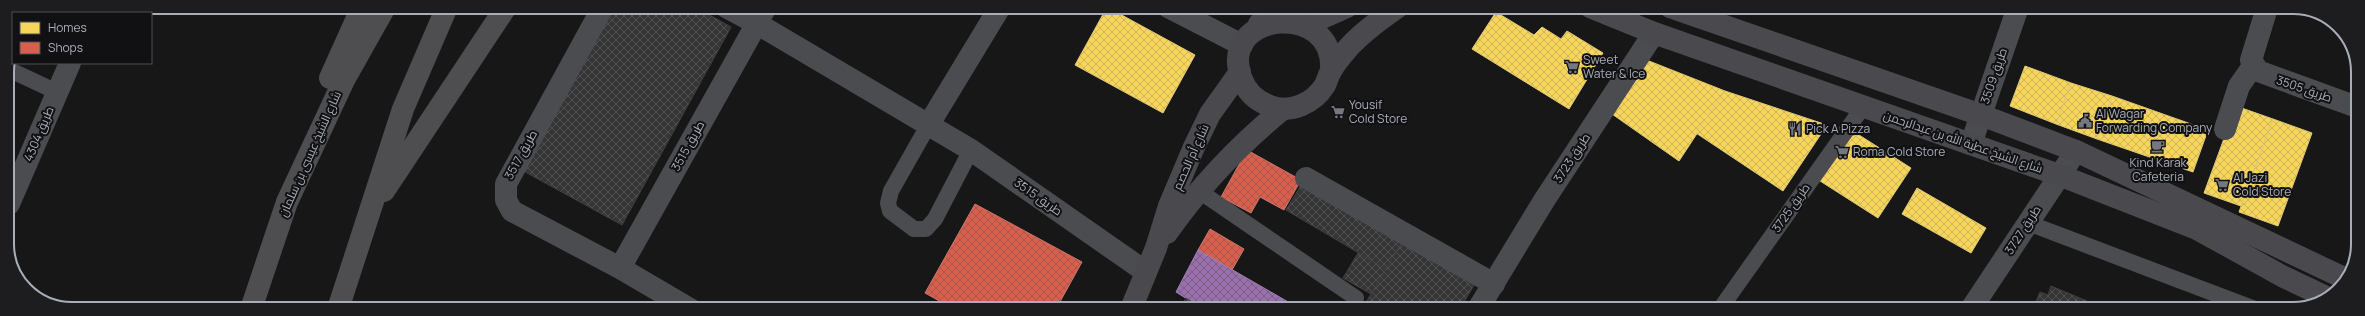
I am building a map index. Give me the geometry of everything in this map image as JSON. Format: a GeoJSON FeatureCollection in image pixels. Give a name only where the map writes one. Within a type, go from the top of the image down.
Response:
{"type":"FeatureCollection","features":[{"type":"Feature","properties":{"kind":"highway"},"geometry":{"type":"LineString","coordinates":[[287,202],[330,80],[359,14]]}},
{"type":"Feature","properties":{"kind":"highway","name":"شارع الشيخ عيسى بن سلمان"},"geometry":{"type":"LineString","coordinates":[[253,302],[287,202],[344,80],[380,14]]}},
{"type":"Feature","properties":{"kind":"highway"},"geometry":{"type":"LineString","coordinates":[[340,302],[403,110],[444,14]]}},
{"type":"Feature","properties":{"kind":"highway"},"geometry":{"type":"LineString","coordinates":[[372,208],[501,14]]}},
{"type":"Feature","properties":{"kind":"street","name":"طريق 3517"},"geometry":{"type":"LineString","coordinates":[[599,14],[506,184],[506,200],[512,211],[620,268],[665,302]]}},
{"type":"Feature","properties":{"kind":"street"},"geometry":{"type":"LineString","coordinates":[[929,124],[996,14]]}},
{"type":"Feature","properties":{"kind":"street"},"geometry":{"type":"LineString","coordinates":[[1182,14],[1242,45]]}},
{"type":"Feature","properties":{"kind":"street"},"geometry":{"type":"LineString","coordinates":[[1267,14],[1249,33],[1242,45],[1239,58],[1240,72],[1250,93],[1271,106],[1283,109],[1296,107],[1318,94],[1326,84],[1330,71],[1331,58],[1328,44],[1321,32],[1307,17]]}},
{"type":"Feature","properties":{"kind":"street"},"geometry":{"type":"LineString","coordinates":[[1259,24],[1279,17],[1307,17],[1319,14]]}},
{"type":"Feature","properties":{"kind":"street"},"geometry":{"type":"LineString","coordinates":[[1330,71],[1349,47],[1371,26],[1388,14]]}},
{"type":"Feature","properties":{"kind":"street","name":"شارع الشيخ عطية الله بن عبدالرحمن"},"geometry":{"type":"LineString","coordinates":[[1607,14],[1654,33],[2059,175],[2197,229],[2284,277],[2321,295]]}},
{"type":"Feature","properties":{"kind":"street"},"geometry":{"type":"LineString","coordinates":[[1690,14],[1981,115],[2076,152],[2341,276]]}},
{"type":"Feature","properties":{"kind":"street","name":"طريق 3509"},"geometry":{"type":"LineString","coordinates":[[1971,144],[2016,14]]}},
{"type":"Feature","properties":{"kind":"street"},"geometry":{"type":"LineString","coordinates":[[2225,129],[2239,86],[2253,66],[2251,60],[2252,52],[2265,14]]}},
{"type":"Feature","properties":{"kind":"street","name":"طريق 3515"},"geometry":{"type":"LineString","coordinates":[[620,268],[761,15],[971,150],[1146,272]]}},
{"type":"Feature","properties":{"kind":"street","name":"طريق 3723"},"geometry":{"type":"LineString","coordinates":[[1485,302],[1494,284],[1545,199],[1654,33]]}},
{"type":"Feature","properties":{"kind":"street","name":"طريق 4304"},"geometry":{"type":"LineString","coordinates":[[14,190],[70,64]]}},
{"type":"Feature","properties":{"kind":"street","name":"طريق 3505"},"geometry":{"type":"LineString","coordinates":[[2253,66],[2264,75],[2351,105]]}},
{"type":"Feature","properties":{"kind":"street","name":"شارع أم الحصم"},"geometry":{"type":"LineString","coordinates":[[1134,302],[1156,248],[1169,206],[1194,148],[1210,114],[1240,72]]}},
{"type":"Feature","properties":{"kind":"street","name":"شارع أم الحصم"},"geometry":{"type":"LineString","coordinates":[[1156,248],[1199,191],[1254,133],[1283,109]]}},
{"type":"Feature","properties":{"kind":"street","name":"طريق 3727"},"geometry":{"type":"LineString","coordinates":[[1976,302],[2059,175],[2076,152]]}},
{"type":"Feature","properties":{"kind":"street"},"geometry":{"type":"LineString","coordinates":[[1306,178],[1494,284]]}},
{"type":"Feature","properties":{"kind":"lane"},"geometry":{"type":"LineString","coordinates":[[14,72],[57,92]]}},
{"type":"Feature","properties":{"kind":"lane","name":"طريق 3725"},"geometry":{"type":"LineString","coordinates":[[1725,302],[1863,107]]}},
{"type":"Feature","properties":{"kind":"lane"},"geometry":{"type":"LineString","coordinates":[[929,124],[891,191],[888,203],[890,212],[914,229],[926,229],[935,219],[971,150]]}},
{"type":"Feature","properties":{"kind":"lane"},"geometry":{"type":"LineString","coordinates":[[1199,191],[1356,298]]}},
{"type":"Feature","properties":{"kind":"lane"},"geometry":{"type":"LineString","coordinates":[[2028,223],[2237,302]]}},
{"type":"Feature","properties":{"kind":"building: Homes"},"geometry":{"type":"Polygon","coordinates":[[[1103,14],[1120,14],[1195,55],[1163,113],[1075,65],[1103,14]]]}},
{"type":"Feature","properties":{"kind":"building: Homes"},"geometry":{"type":"Polygon","coordinates":[[[1495,14],[1499,14],[1534,35],[1542,27],[1561,39],[1567,31],[1603,53],[1569,109],[1472,49],[1495,14]]]}},
{"type":"Feature","properties":{"kind":"building: Homes"},"geometry":{"type":"Polygon","coordinates":[[[1649,61],[1725,91],[1679,161],[1612,114],[1649,61]]]}},
{"type":"Feature","properties":{"kind":"building: Homes"},"geometry":{"type":"Polygon","coordinates":[[[2025,66],[2071,83],[2056,124],[2010,106],[2025,66]]]}},
{"type":"Feature","properties":{"kind":"building: Homes"},"geometry":{"type":"Polygon","coordinates":[[[2071,83],[2112,96],[2097,139],[2056,124],[2071,83]]]}},
{"type":"Feature","properties":{"kind":"building: Homes"},"geometry":{"type":"Polygon","coordinates":[[[1725,91],[1827,125],[1783,191],[1696,133],[1725,91]]]}},
{"type":"Feature","properties":{"kind":"building: Homes"},"geometry":{"type":"Polygon","coordinates":[[[2112,96],[2208,130],[2193,172],[2097,139],[2112,96]]]}},
{"type":"Feature","properties":{"kind":"building: Homes"},"geometry":{"type":"Polygon","coordinates":[[[2236,106],[2273,119],[2241,206],[2204,193],[2236,106]]]}},
{"type":"Feature","properties":{"kind":"building: Homes"},"geometry":{"type":"Polygon","coordinates":[[[2273,119],[2312,133],[2278,226],[2239,212],[2273,119]]]}},
{"type":"Feature","properties":{"kind":"building: Homes"},"geometry":{"type":"Polygon","coordinates":[[[1859,135],[1911,168],[1878,218],[1817,179],[1845,137],[1859,135]]]}},
{"type":"Feature","properties":{"kind":"building: Homes"},"geometry":{"type":"Polygon","coordinates":[[[1917,188],[1986,228],[1971,253],[1902,214],[1917,188]]]}},
{"type":"Feature","properties":{"kind":"building: Shops"},"geometry":{"type":"Polygon","coordinates":[[[1247,150],[1301,180],[1284,210],[1260,197],[1251,213],[1221,197],[1247,150]]]}},
{"type":"Feature","properties":{"kind":"building: Shops"},"geometry":{"type":"Polygon","coordinates":[[[975,204],[1082,262],[1060,302],[941,302],[925,293],[975,204]]]}},
{"type":"Feature","properties":{"kind":"building: Shops"},"geometry":{"type":"Polygon","coordinates":[[[1210,229],[1244,249],[1232,270],[1198,250],[1210,229]]]}},
{"type":"Feature","properties":{"kind":"building: Offices"},"geometry":{"type":"Polygon","coordinates":[[[1198,250],[1288,302],[1192,302],[1176,292],[1198,250]]]}},
{"type":"Feature","properties":{"kind":"building: Other"},"geometry":{"type":"Polygon","coordinates":[[[602,14],[708,14],[731,27],[622,225],[518,168],[602,14]]]}},
{"type":"Feature","properties":{"kind":"building: Other"},"geometry":{"type":"Polygon","coordinates":[[[1303,182],[1402,242],[1386,269],[1286,210],[1303,182]]]}},
{"type":"Feature","properties":{"kind":"building: Other"},"geometry":{"type":"Polygon","coordinates":[[[1402,242],[1474,285],[1464,302],[1366,302],[1402,242]]]}},
{"type":"Feature","properties":{"kind":"building: Other"},"geometry":{"type":"Polygon","coordinates":[[[1358,253],[1386,269],[1371,294],[1343,278],[1358,253]]]}},
{"type":"Feature","properties":{"kind":"building: Other"},"geometry":{"type":"Polygon","coordinates":[[[2051,286],[2087,301],[2036,302],[2040,292],[2048,295],[2051,286]]]}},
{"type":"Feature","properties":{"kind":"building: Other"},"geometry":{"type":"Polygon","coordinates":[[[1186,298],[1192,302],[1184,302],[1186,298]]]}},
{"type":"Feature","properties":{"kind":"place","name":"Sweet Water & Ice"},"geometry":{"type":"Point","coordinates":[1572,67]}},
{"type":"Feature","properties":{"kind":"place","name":"Yousif Cold Store"},"geometry":{"type":"Point","coordinates":[1338,112]}},
{"type":"Feature","properties":{"kind":"place","name":"Al Wagar Forwarding Company"},"geometry":{"type":"Point","coordinates":[2085,121]}},
{"type":"Feature","properties":{"kind":"place","name":"Pick A Pizza"},"geometry":{"type":"Point","coordinates":[1795,129]}},
{"type":"Feature","properties":{"kind":"place","name":"Kind Karak Cafeteria"},"geometry":{"type":"Point","coordinates":[2158,146]}},
{"type":"Feature","properties":{"kind":"place","name":"Roma Cold Store"},"geometry":{"type":"Point","coordinates":[1842,152]}},
{"type":"Feature","properties":{"kind":"place","name":"Al Jazi Cold Store"},"geometry":{"type":"Point","coordinates":[2222,185]}}]}
